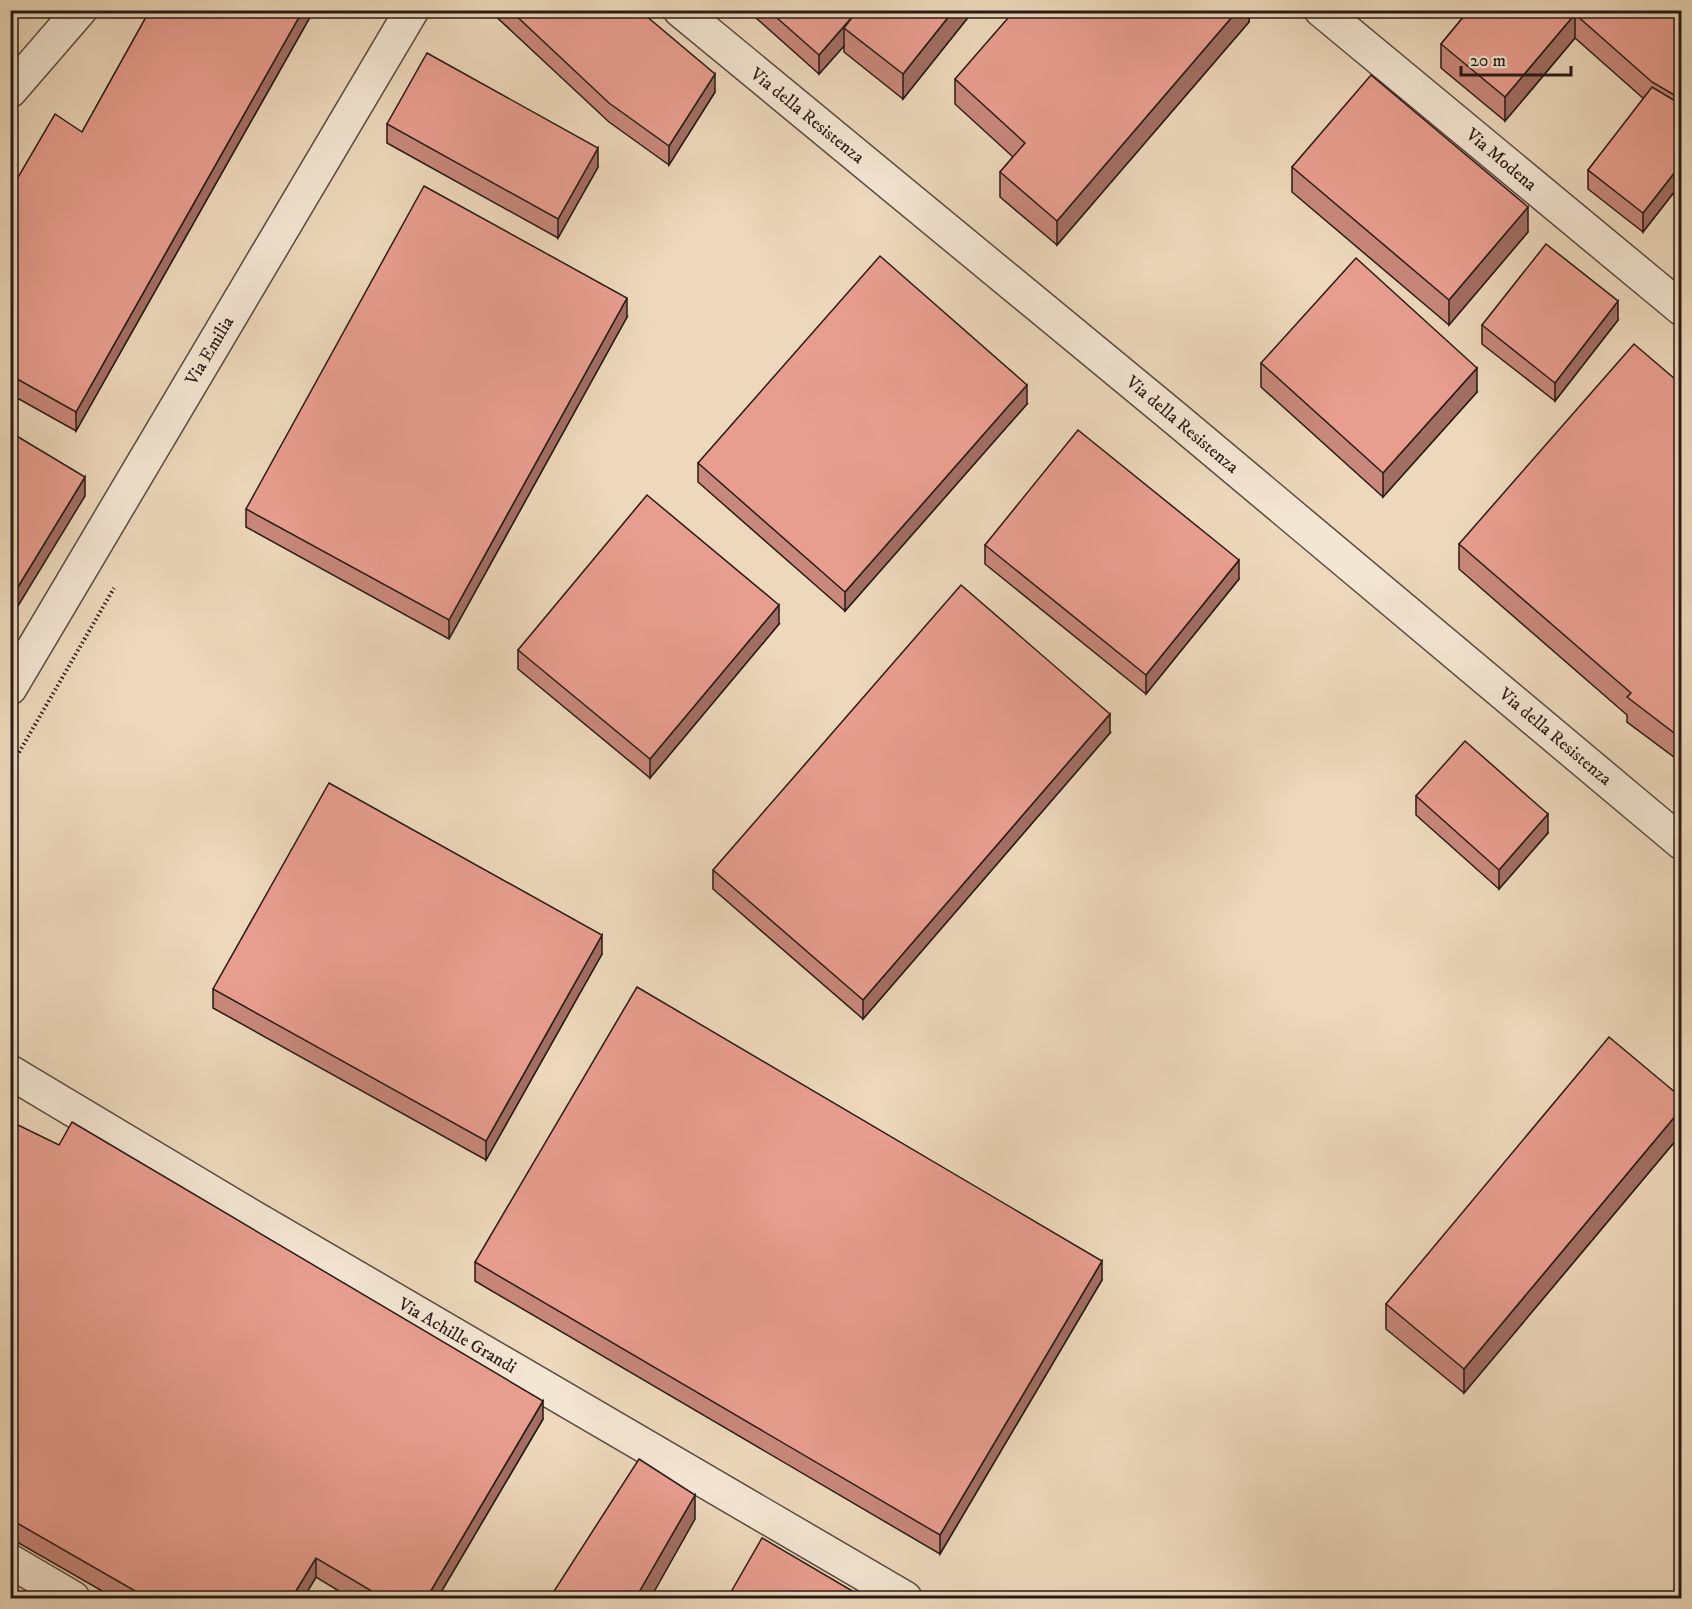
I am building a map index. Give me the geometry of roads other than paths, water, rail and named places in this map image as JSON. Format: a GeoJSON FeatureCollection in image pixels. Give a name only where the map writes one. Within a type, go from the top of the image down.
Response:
{"type":"FeatureCollection","features":[{"type":"Feature","properties":{"kind":"street"},"geometry":{"type":"LineString","coordinates":[[10,91],[80,10]]}},
{"type":"Feature","properties":{"kind":"street","name":"Via della Resistenza"},"geometry":{"type":"LineString","coordinates":[[680,10],[1174,418],[1682,843]]}},
{"type":"Feature","properties":{"kind":"street","name":"Via Modena"},"geometry":{"type":"LineString","coordinates":[[1321,10],[1682,309]]}},
{"type":"Feature","properties":{"kind":"street","name":"Via Emilia"},"geometry":{"type":"LineString","coordinates":[[10,688],[411,11]]}},
{"type":"Feature","properties":{"kind":"street","name":"Via Achille Grandi"},"geometry":{"type":"LineString","coordinates":[[10,1072],[239,1209],[905,1599]]}},
{"type":"Feature","properties":{"kind":"street"},"geometry":{"type":"LineString","coordinates":[[10,1561],[74,1599]]}}]}
